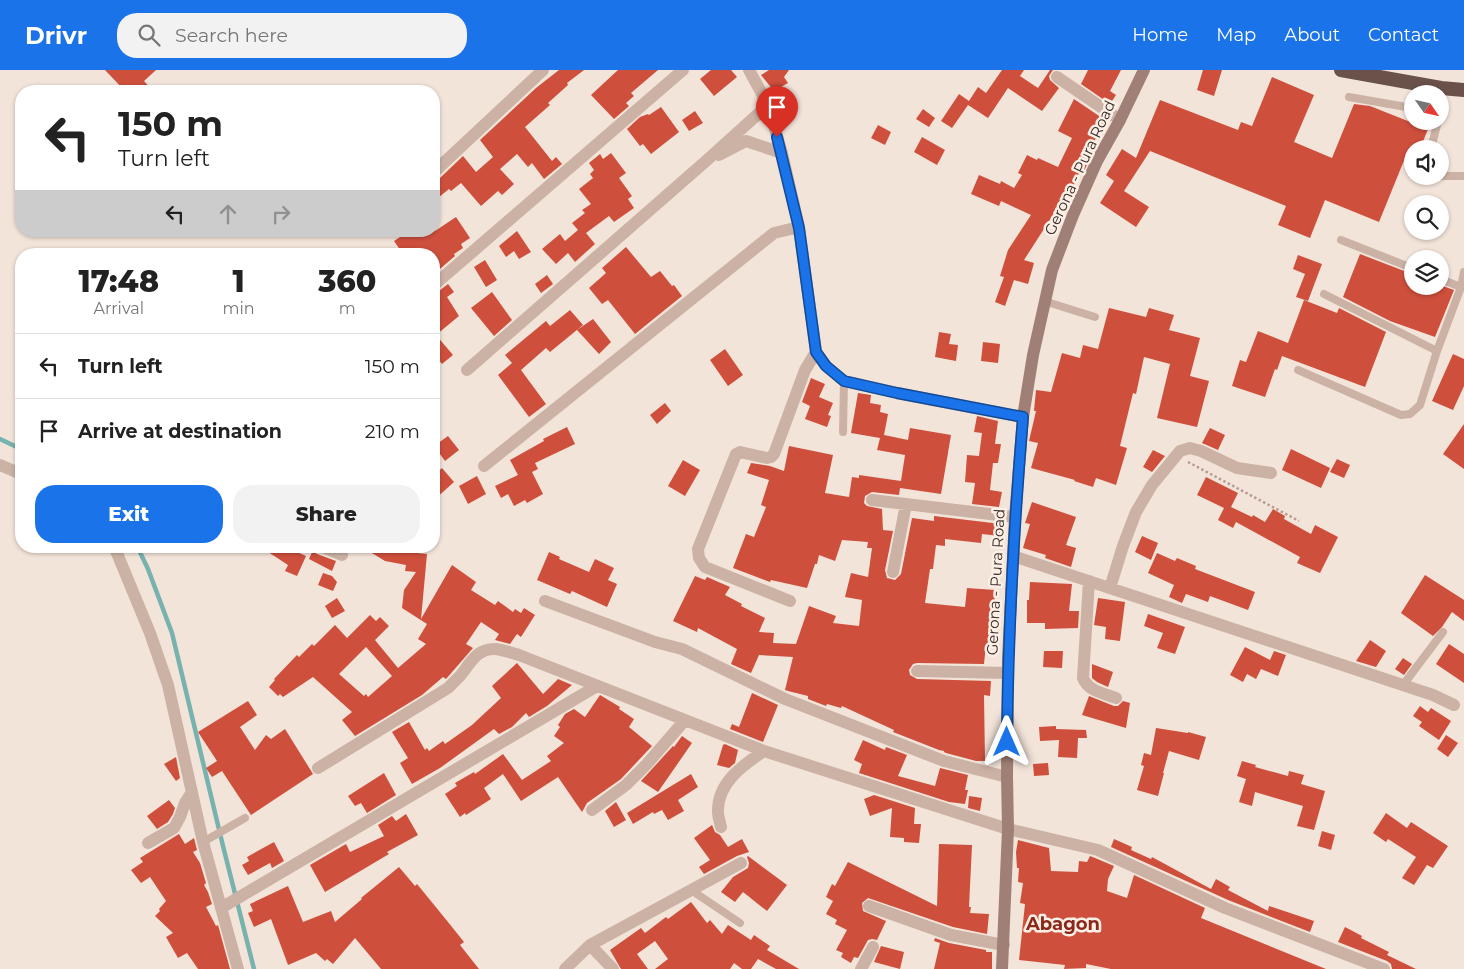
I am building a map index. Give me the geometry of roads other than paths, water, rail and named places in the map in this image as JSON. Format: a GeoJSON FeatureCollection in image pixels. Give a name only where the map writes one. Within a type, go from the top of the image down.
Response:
{"type":"FeatureCollection","features":[{"type":"Feature","properties":{"kind":"highway"},"geometry":{"type":"LineString","coordinates":[[1341,70],[1424,85]]}},
{"type":"Feature","properties":{"kind":"highway"},"geometry":{"type":"LineString","coordinates":[[1449,89],[1464,90]]}},
{"type":"Feature","properties":{"kind":"main road","name":"Gerona - Pura Road"},"geometry":{"type":"LineString","coordinates":[[1002,969],[1008,829],[1008,673],[1015,517],[1023,417],[1033,355],[1052,270],[1072,215],[1144,70]]}},
{"type":"Feature","properties":{"kind":"street"},"geometry":{"type":"LineString","coordinates":[[440,166],[543,70]]}},
{"type":"Feature","properties":{"kind":"street"},"geometry":{"type":"LineString","coordinates":[[440,280],[683,70]]}},
{"type":"Feature","properties":{"kind":"street"},"geometry":{"type":"LineString","coordinates":[[749,70],[768,105],[782,153],[799,228],[816,352],[826,366],[844,381],[1023,417]]}},
{"type":"Feature","properties":{"kind":"street"},"geometry":{"type":"LineString","coordinates":[[1057,77],[1120,120]]}},
{"type":"Feature","properties":{"kind":"street"},"geometry":{"type":"LineString","coordinates":[[467,370],[768,105]]}},
{"type":"Feature","properties":{"kind":"street"},"geometry":{"type":"LineString","coordinates":[[706,161],[746,141],[782,153]]}},
{"type":"Feature","properties":{"kind":"street"},"geometry":{"type":"LineString","coordinates":[[484,466],[774,233],[799,228]]}},
{"type":"Feature","properties":{"kind":"street"},"geometry":{"type":"LineString","coordinates":[[790,601],[705,567],[699,558],[698,549],[736,454],[740,452],[767,458],[774,454],[805,370],[816,352]]}},
{"type":"Feature","properties":{"kind":"street"},"geometry":{"type":"LineString","coordinates":[[1110,588],[1136,512],[1152,485],[1180,451],[1190,448],[1201,451],[1237,468],[1271,473]]}},
{"type":"Feature","properties":{"kind":"street"},"geometry":{"type":"LineString","coordinates":[[0,464],[15,471]]}},
{"type":"Feature","properties":{"kind":"street"},"geometry":{"type":"LineString","coordinates":[[872,500],[1015,517]]}},
{"type":"Feature","properties":{"kind":"street"},"geometry":{"type":"LineString","coordinates":[[893,572],[906,504]]}},
{"type":"Feature","properties":{"kind":"street"},"geometry":{"type":"LineString","coordinates":[[117,553],[150,633],[168,685],[203,842],[238,969]]}},
{"type":"Feature","properties":{"kind":"street"},"geometry":{"type":"LineString","coordinates":[[337,553],[342,555]]}},
{"type":"Feature","properties":{"kind":"street"},"geometry":{"type":"LineString","coordinates":[[1013,556],[1433,695],[1454,705]]}},
{"type":"Feature","properties":{"kind":"street"},"geometry":{"type":"LineString","coordinates":[[1089,581],[1083,678],[1086,685],[1090,688],[1116,698]]}},
{"type":"Feature","properties":{"kind":"street"},"geometry":{"type":"LineString","coordinates":[[545,600],[655,642],[682,649],[785,699],[935,758],[967,768],[1007,776]]}},
{"type":"Feature","properties":{"kind":"street"},"geometry":{"type":"LineString","coordinates":[[318,768],[448,688],[478,654],[496,649],[519,655],[764,751],[1008,829],[1098,850],[1225,908],[1384,969]]}},
{"type":"Feature","properties":{"kind":"street"},"geometry":{"type":"LineString","coordinates":[[917,671],[1008,673]]}},
{"type":"Feature","properties":{"kind":"street"},"geometry":{"type":"LineString","coordinates":[[221,908],[597,686]]}},
{"type":"Feature","properties":{"kind":"street"},"geometry":{"type":"LineString","coordinates":[[592,810],[626,785],[685,720]]}},
{"type":"Feature","properties":{"kind":"street"},"geometry":{"type":"LineString","coordinates":[[721,827],[718,812],[719,804],[729,780],[739,768],[764,751]]}},
{"type":"Feature","properties":{"kind":"street"},"geometry":{"type":"LineString","coordinates":[[148,843],[174,828],[192,792]]}},
{"type":"Feature","properties":{"kind":"street"},"geometry":{"type":"LineString","coordinates":[[564,969],[590,946],[741,863]]}},
{"type":"Feature","properties":{"kind":"street"},"geometry":{"type":"LineString","coordinates":[[869,906],[951,936],[1004,945]]}},
{"type":"Feature","properties":{"kind":"street"},"geometry":{"type":"LineString","coordinates":[[590,946],[613,969]]}},
{"type":"Feature","properties":{"kind":"street"},"geometry":{"type":"LineString","coordinates":[[861,969],[873,947]]}},
{"type":"Feature","properties":{"kind":"lane"},"geometry":{"type":"LineString","coordinates":[[1349,96],[1404,106]]}},
{"type":"Feature","properties":{"kind":"lane"},"geometry":{"type":"LineString","coordinates":[[1449,176],[1464,176]]}},
{"type":"Feature","properties":{"kind":"lane"},"geometry":{"type":"LineString","coordinates":[[1341,240],[1404,265]]}},
{"type":"Feature","properties":{"kind":"lane"},"geometry":{"type":"LineString","coordinates":[[1298,370],[1401,414],[1410,414],[1420,405],[1437,350],[1461,287],[1464,272]]}},
{"type":"Feature","properties":{"kind":"lane"},"geometry":{"type":"LineString","coordinates":[[1449,282],[1461,287]]}},
{"type":"Feature","properties":{"kind":"lane"},"geometry":{"type":"LineString","coordinates":[[1324,294],[1437,350]]}},
{"type":"Feature","properties":{"kind":"lane"},"geometry":{"type":"LineString","coordinates":[[1044,301],[1095,317]]}},
{"type":"Feature","properties":{"kind":"lane"},"geometry":{"type":"LineString","coordinates":[[843,432],[844,381]]}},
{"type":"Feature","properties":{"kind":"lane"},"geometry":{"type":"LineString","coordinates":[[1403,685],[1443,632]]}},
{"type":"Feature","properties":{"kind":"lane"},"geometry":{"type":"LineString","coordinates":[[203,842],[245,818]]}},
{"type":"Feature","properties":{"kind":"lane"},"geometry":{"type":"LineString","coordinates":[[691,890],[740,923]]}},
{"type":"Feature","properties":{"kind":"waterway"},"geometry":{"type":"LineString","coordinates":[[0,439],[15,446]]}},
{"type":"Feature","properties":{"kind":"waterway"},"geometry":{"type":"LineString","coordinates":[[140,553],[172,633],[254,969]]}},
{"type":"Feature","properties":{"kind":"district","name":"Abagon"},"geometry":{"type":"Point","coordinates":[1063,924]}}]}
